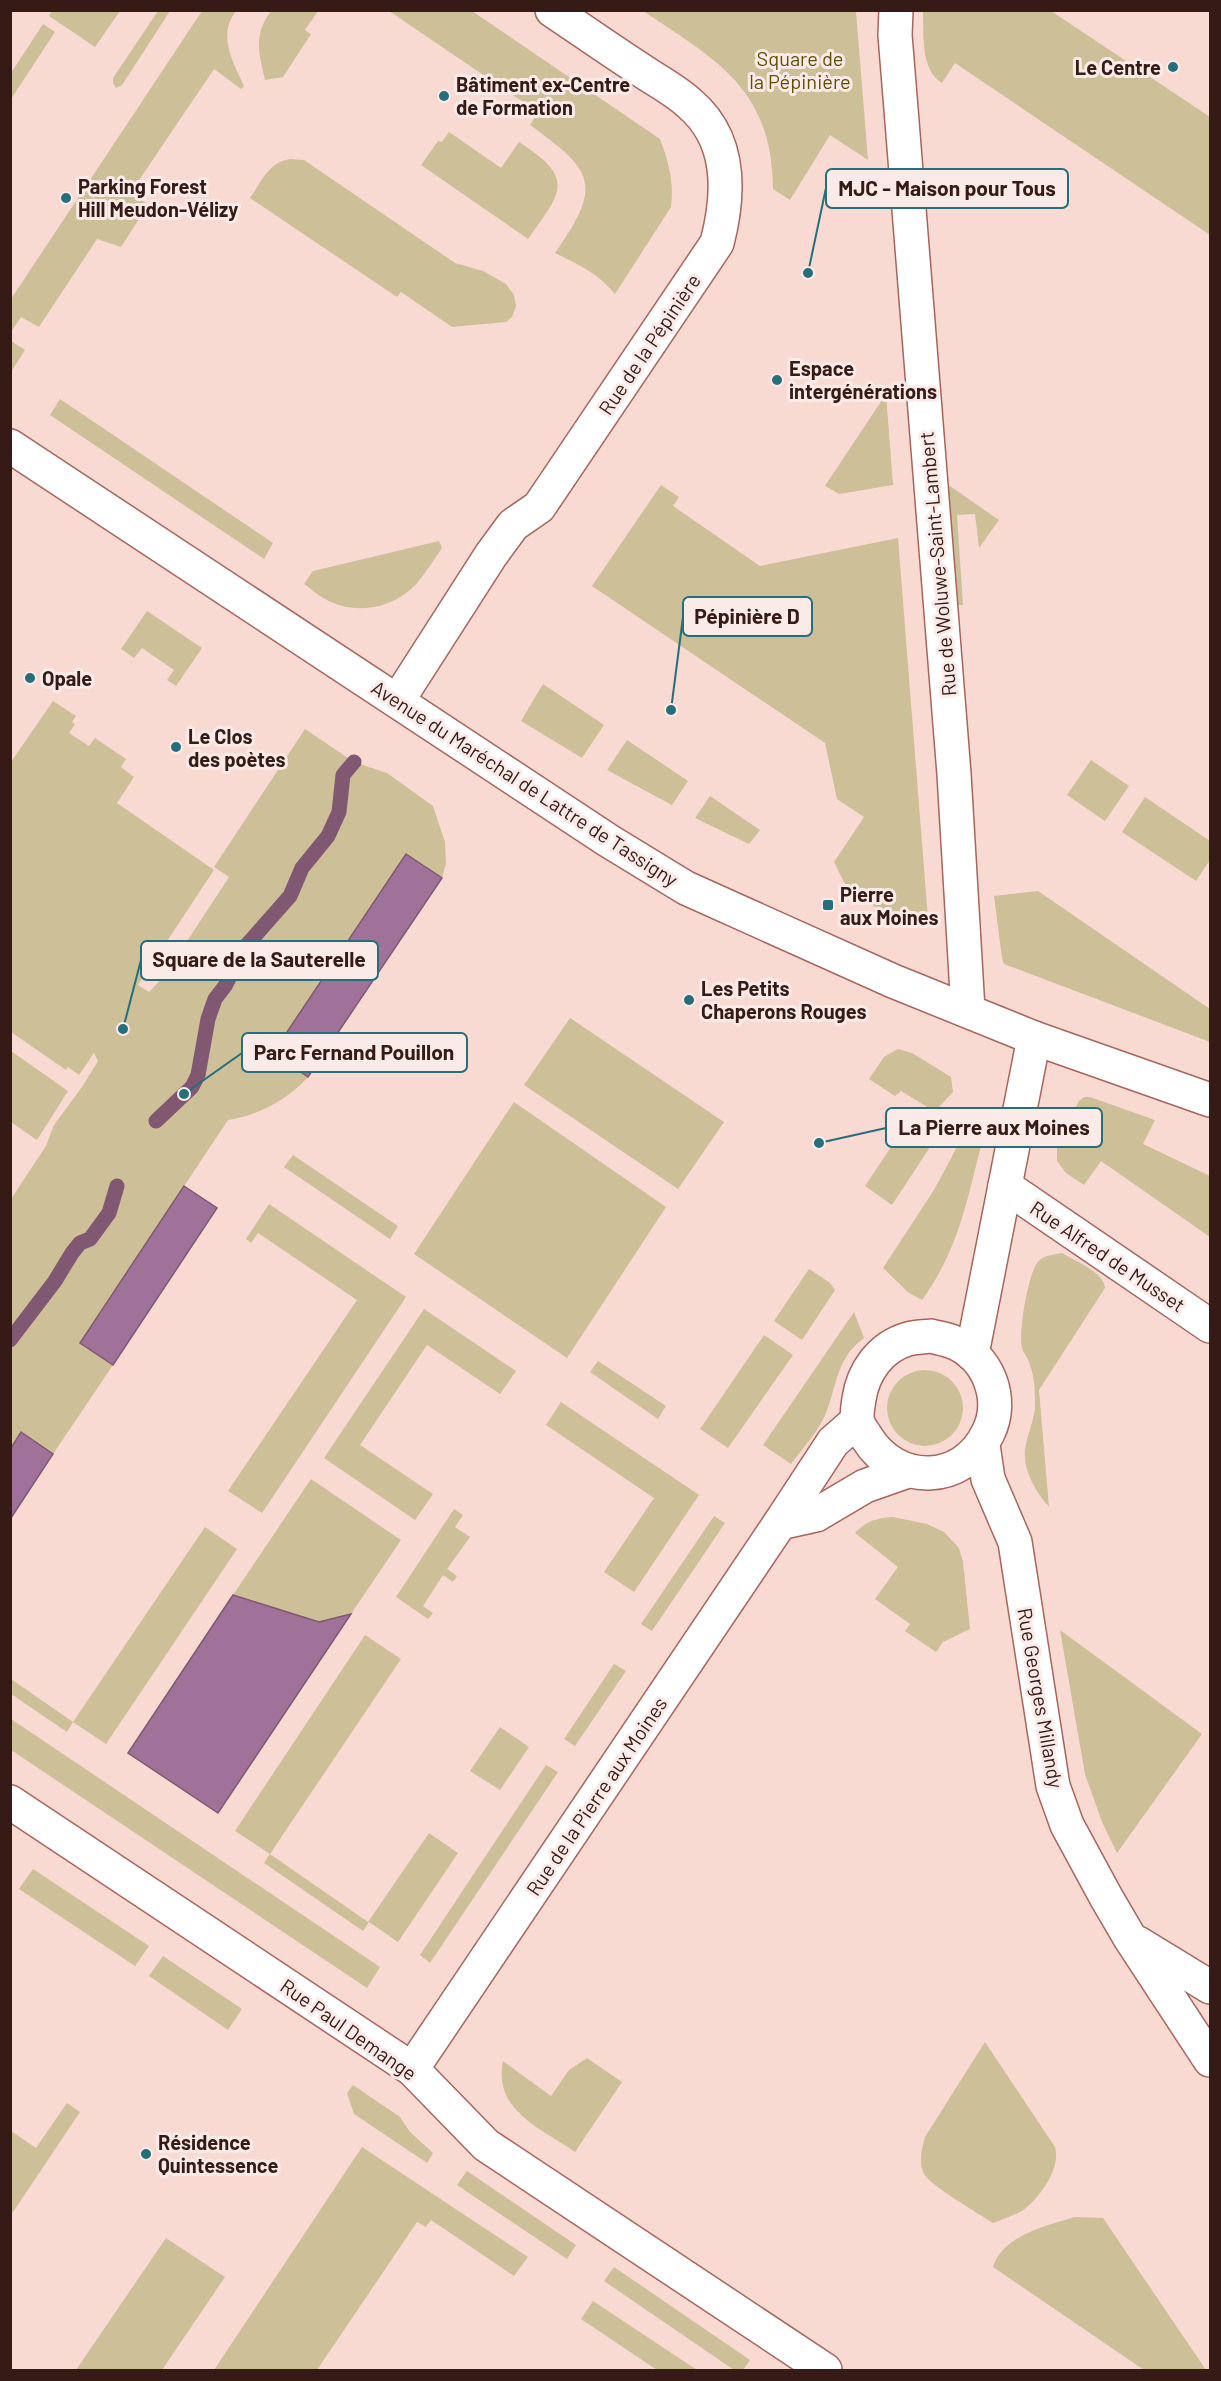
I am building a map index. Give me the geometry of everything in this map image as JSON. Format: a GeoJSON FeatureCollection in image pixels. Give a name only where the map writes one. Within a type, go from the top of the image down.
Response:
{"type":"FeatureCollection","features":[{"type":"Feature","properties":{"kind":"street","name":"Rue de la Pépinière"},"geometry":{"type":"LineString","coordinates":[[398,700],[496,548],[513,525],[539,507],[552,489],[717,243],[722,223],[727,180],[719,146],[709,123],[689,103],[552,10]]}},
{"type":"Feature","properties":{"kind":"street","name":"Rue de Woluwe-Saint-Lambert"},"geometry":{"type":"LineString","coordinates":[[896,23],[954,774],[968,1010]]}},
{"type":"Feature","properties":{"kind":"street","name":"Avenue du Maréchal de Lattre de Tassigny"},"geometry":{"type":"LineString","coordinates":[[10,446],[398,700],[599,835],[686,888],[893,981],[1034,1038],[1210,1100]]}},
{"type":"Feature","properties":{"kind":"street"},"geometry":{"type":"LineString","coordinates":[[972,1354],[1034,1038]]}},
{"type":"Feature","properties":{"kind":"street","name":"Rue Alfred de Musset"},"geometry":{"type":"LineString","coordinates":[[1005,1186],[1210,1326]]}},
{"type":"Feature","properties":{"kind":"street"},"geometry":{"type":"LineString","coordinates":[[931,1336],[953,1342],[972,1354],[985,1369],[993,1387],[995,1407],[992,1427],[983,1445],[968,1460],[950,1470],[929,1474],[908,1471],[889,1462],[873,1448],[857,1421],[861,1385],[872,1365],[888,1349],[908,1339],[931,1336]]}},
{"type":"Feature","properties":{"kind":"street","name":"Rue de la Pierre aux Moines"},"geometry":{"type":"LineString","coordinates":[[412,2069],[833,1442],[857,1421]]}},
{"type":"Feature","properties":{"kind":"street","name":"Rue Georges Millandy"},"geometry":{"type":"LineString","coordinates":[[983,1445],[988,1479],[1015,1542],[1053,1786],[1067,1825],[1130,1938],[1210,2060]]}},
{"type":"Feature","properties":{"kind":"street"},"geometry":{"type":"LineString","coordinates":[[780,1523],[816,1515],[865,1486],[908,1471]]}},
{"type":"Feature","properties":{"kind":"street","name":"Rue Paul Demange"},"geometry":{"type":"LineString","coordinates":[[10,1802],[412,2069],[486,2145],[825,2370]]}},
{"type":"Feature","properties":{"kind":"street"},"geometry":{"type":"LineString","coordinates":[[1130,1938],[1210,1987]]}},
{"type":"Feature","properties":{"kind":"green space"},"geometry":{"type":"Polygon","coordinates":[[[52,10],[120,11],[95,47],[49,16],[52,10]]]}},
{"type":"Feature","properties":{"kind":"green space"},"geometry":{"type":"Polygon","coordinates":[[[158,11],[170,11],[122,85],[116,88],[113,78],[158,11]]]}},
{"type":"Feature","properties":{"kind":"green space"},"geometry":{"type":"Polygon","coordinates":[[[202,11],[236,11],[230,20],[227,39],[244,86],[241,89],[214,69],[131,192],[163,216],[139,219],[121,247],[97,239],[39,327],[21,317],[11,332],[11,299],[202,11]]]}},
{"type":"Feature","properties":{"kind":"green space"},"geometry":{"type":"Polygon","coordinates":[[[271,11],[318,11],[305,30],[311,34],[283,77],[265,80],[259,44],[262,28],[271,11]]]}},
{"type":"Feature","properties":{"kind":"green space"},"geometry":{"type":"Polygon","coordinates":[[[389,11],[472,11],[660,139],[670,173],[671,207],[615,294],[595,275],[555,253],[580,211],[585,195],[584,181],[579,168],[568,155],[530,125],[538,112],[389,11]]]}},
{"type":"Feature","properties":{"kind":"green space","name":"Square de la Pépinière"},"geometry":{"type":"Polygon","coordinates":[[[643,11],[856,11],[868,160],[830,135],[790,200],[773,189],[770,155],[763,126],[751,102],[736,81],[695,46],[643,11]]]}},
{"type":"Feature","properties":{"kind":"green space"},"geometry":{"type":"Polygon","coordinates":[[[923,11],[1051,11],[1210,117],[1210,235],[955,63],[942,83],[935,77],[927,60],[923,11]]]}},
{"type":"Feature","properties":{"kind":"green space"},"geometry":{"type":"Polygon","coordinates":[[[43,24],[55,32],[11,99],[11,73],[43,24]]]}},
{"type":"Feature","properties":{"kind":"green space"},"geometry":{"type":"Polygon","coordinates":[[[449,132],[501,168],[519,142],[549,166],[556,176],[558,186],[555,197],[528,239],[421,165],[438,141],[442,142],[449,132]]]}},
{"type":"Feature","properties":{"kind":"green space"},"geometry":{"type":"Polygon","coordinates":[[[290,159],[304,160],[455,263],[483,271],[506,284],[514,295],[516,306],[512,317],[506,322],[452,327],[401,292],[397,297],[250,198],[271,168],[290,159]]]}},
{"type":"Feature","properties":{"kind":"green space"},"geometry":{"type":"Polygon","coordinates":[[[11,341],[25,350],[11,372],[11,341]]]}},
{"type":"Feature","properties":{"kind":"green space"},"geometry":{"type":"Polygon","coordinates":[[[886,394],[893,485],[839,494],[825,486],[886,394]]]}},
{"type":"Feature","properties":{"kind":"green space"},"geometry":{"type":"Polygon","coordinates":[[[60,399],[273,543],[264,559],[50,415],[60,399]]]}},
{"type":"Feature","properties":{"kind":"green space"},"geometry":{"type":"Polygon","coordinates":[[[947,484],[999,520],[979,548],[975,514],[957,515],[963,605],[957,605],[947,484]]]}},
{"type":"Feature","properties":{"kind":"green space"},"geometry":{"type":"Polygon","coordinates":[[[661,485],[679,497],[673,506],[760,566],[898,538],[928,919],[918,928],[850,894],[834,862],[864,817],[837,799],[825,743],[592,586],[661,485]]]}},
{"type":"Feature","properties":{"kind":"green space"},"geometry":{"type":"Polygon","coordinates":[[[439,541],[442,548],[417,583],[399,598],[388,603],[365,608],[342,606],[324,598],[304,584],[313,571],[439,541]]]}},
{"type":"Feature","properties":{"kind":"green space"},"geometry":{"type":"Polygon","coordinates":[[[147,611],[202,648],[176,686],[167,680],[174,670],[142,648],[134,658],[121,649],[147,611]]]}},
{"type":"Feature","properties":{"kind":"green space"},"geometry":{"type":"Polygon","coordinates":[[[543,684],[604,725],[582,758],[521,721],[543,684]]]}},
{"type":"Feature","properties":{"kind":"green space"},"geometry":{"type":"Polygon","coordinates":[[[53,701],[76,716],[72,722],[75,724],[69,733],[89,746],[95,738],[126,759],[121,767],[134,777],[117,803],[214,870],[138,985],[149,992],[165,975],[229,877],[214,867],[305,729],[354,762],[387,773],[433,806],[445,842],[446,863],[442,878],[406,854],[273,1053],[308,1077],[291,1093],[272,1105],[228,1120],[80,1343],[113,1365],[53,1454],[21,1432],[11,1448],[11,1199],[46,1146],[54,1125],[98,1061],[94,1053],[79,1075],[68,1067],[66,1070],[11,1032],[11,762],[53,701]]]}},
{"type":"Feature","properties":{"kind":"green space"},"geometry":{"type":"Polygon","coordinates":[[[627,740],[688,781],[672,805],[607,770],[627,740]]]}},
{"type":"Feature","properties":{"kind":"green space"},"geometry":{"type":"Polygon","coordinates":[[[1091,760],[1129,786],[1105,821],[1067,795],[1091,760]]]}},
{"type":"Feature","properties":{"kind":"green space"},"geometry":{"type":"Polygon","coordinates":[[[710,796],[760,830],[749,844],[695,818],[710,796]]]}},
{"type":"Feature","properties":{"kind":"green space"},"geometry":{"type":"Polygon","coordinates":[[[1145,797],[1210,841],[1210,860],[1196,881],[1122,832],[1145,797]]]}},
{"type":"Feature","properties":{"kind":"green space"},"geometry":{"type":"Polygon","coordinates":[[[1038,891],[1210,1009],[1210,1042],[1004,964],[994,896],[1038,891]]]}},
{"type":"Feature","properties":{"kind":"green space"},"geometry":{"type":"Polygon","coordinates":[[[570,1018],[724,1122],[678,1189],[524,1085],[570,1018]]]}},
{"type":"Feature","properties":{"kind":"green space"},"geometry":{"type":"Polygon","coordinates":[[[898,1049],[912,1053],[951,1077],[953,1092],[937,1109],[929,1108],[901,1091],[895,1096],[869,1079],[884,1057],[898,1049]]]}},
{"type":"Feature","properties":{"kind":"green space"},"geometry":{"type":"Polygon","coordinates":[[[11,1051],[68,1091],[37,1140],[11,1122],[11,1051]]]}},
{"type":"Feature","properties":{"kind":"green space"},"geometry":{"type":"Polygon","coordinates":[[[1084,1097],[1090,1097],[1155,1120],[1143,1144],[1210,1176],[1210,1237],[1101,1161],[1084,1185],[1066,1173],[1057,1161],[1057,1143],[1079,1101],[1084,1097]]]}},
{"type":"Feature","properties":{"kind":"green space"},"geometry":{"type":"Polygon","coordinates":[[[514,1102],[666,1207],[567,1358],[414,1254],[514,1102]]]}},
{"type":"Feature","properties":{"kind":"green space"},"geometry":{"type":"Polygon","coordinates":[[[905,1126],[932,1144],[892,1205],[865,1186],[905,1126]]]}},
{"type":"Feature","properties":{"kind":"green space"},"geometry":{"type":"Polygon","coordinates":[[[971,1141],[981,1146],[965,1207],[953,1245],[922,1300],[909,1293],[883,1268],[934,1190],[957,1147],[971,1141]]]}},
{"type":"Feature","properties":{"kind":"green space"},"geometry":{"type":"Polygon","coordinates":[[[293,1155],[398,1226],[390,1239],[284,1167],[293,1155]]]}},
{"type":"Feature","properties":{"kind":"green space"},"geometry":{"type":"Polygon","coordinates":[[[269,1204],[406,1297],[262,1513],[228,1491],[357,1300],[258,1233],[251,1243],[246,1239],[269,1204]]]}},
{"type":"Feature","properties":{"kind":"green space"},"geometry":{"type":"Polygon","coordinates":[[[1062,1253],[1094,1272],[1100,1277],[1105,1288],[1039,1390],[1049,1507],[1035,1488],[1026,1466],[1025,1450],[1034,1413],[1035,1396],[1029,1361],[1022,1348],[1021,1330],[1027,1292],[1037,1263],[1045,1257],[1062,1253]]]}},
{"type":"Feature","properties":{"kind":"green space"},"geometry":{"type":"Polygon","coordinates":[[[809,1269],[829,1282],[835,1290],[802,1340],[774,1321],[809,1269]]]}},
{"type":"Feature","properties":{"kind":"green space"},"geometry":{"type":"Polygon","coordinates":[[[424,1309],[516,1371],[500,1394],[427,1345],[360,1445],[433,1494],[415,1520],[324,1458],[424,1309]]]}},
{"type":"Feature","properties":{"kind":"green space"},"geometry":{"type":"Polygon","coordinates":[[[854,1312],[864,1338],[848,1354],[839,1372],[823,1420],[791,1464],[763,1445],[854,1312]]]}},
{"type":"Feature","properties":{"kind":"green space"},"geometry":{"type":"Polygon","coordinates":[[[764,1335],[793,1355],[728,1448],[700,1429],[764,1335]]]}},
{"type":"Feature","properties":{"kind":"green space"},"geometry":{"type":"Polygon","coordinates":[[[598,1361],[666,1406],[658,1419],[590,1372],[598,1361]]]}},
{"type":"Feature","properties":{"kind":"green space"},"geometry":{"type":"Polygon","coordinates":[[[925,1370],[940,1373],[952,1381],[960,1393],[963,1408],[960,1423],[952,1435],[940,1443],[925,1446],[910,1443],[898,1435],[890,1423],[887,1408],[890,1393],[898,1381],[910,1373],[925,1370]]]}},
{"type":"Feature","properties":{"kind":"green space"},"geometry":{"type":"Polygon","coordinates":[[[561,1402],[699,1495],[634,1592],[604,1572],[654,1498],[546,1425],[561,1402]]]}},
{"type":"Feature","properties":{"kind":"green space"},"geometry":{"type":"Polygon","coordinates":[[[311,1479],[401,1540],[351,1614],[319,1622],[233,1595],[311,1479]]]}},
{"type":"Feature","properties":{"kind":"green space"},"geometry":{"type":"Polygon","coordinates":[[[454,1509],[463,1515],[455,1527],[470,1537],[447,1569],[457,1576],[453,1582],[443,1575],[423,1606],[433,1613],[428,1619],[396,1597],[454,1509]]]}},
{"type":"Feature","properties":{"kind":"green space"},"geometry":{"type":"Polygon","coordinates":[[[714,1516],[725,1523],[652,1631],[641,1624],[714,1516]]]}},
{"type":"Feature","properties":{"kind":"green space"},"geometry":{"type":"Polygon","coordinates":[[[893,1517],[927,1524],[944,1532],[959,1548],[963,1562],[970,1629],[943,1642],[936,1652],[905,1631],[910,1624],[875,1599],[898,1567],[855,1533],[872,1521],[893,1517]]]}},
{"type":"Feature","properties":{"kind":"green space"},"geometry":{"type":"Polygon","coordinates":[[[205,1527],[237,1549],[106,1744],[73,1722],[205,1527]]]}},
{"type":"Feature","properties":{"kind":"green space"},"geometry":{"type":"Polygon","coordinates":[[[1060,1630],[1202,1734],[1117,1853],[1102,1822],[1085,1774],[1060,1630]]]}},
{"type":"Feature","properties":{"kind":"green space"},"geometry":{"type":"Polygon","coordinates":[[[365,1635],[401,1659],[270,1854],[235,1831],[365,1635]]]}},
{"type":"Feature","properties":{"kind":"green space"},"geometry":{"type":"Polygon","coordinates":[[[614,1664],[626,1671],[575,1746],[564,1739],[614,1664]]]}},
{"type":"Feature","properties":{"kind":"green space"},"geometry":{"type":"Polygon","coordinates":[[[11,1679],[73,1722],[67,1732],[11,1694],[11,1679]]]}},
{"type":"Feature","properties":{"kind":"green space"},"geometry":{"type":"Polygon","coordinates":[[[11,1719],[380,1967],[367,1988],[11,1750],[11,1719]]]}},
{"type":"Feature","properties":{"kind":"green space"},"geometry":{"type":"Polygon","coordinates":[[[500,1727],[529,1747],[500,1790],[470,1771],[500,1727]]]}},
{"type":"Feature","properties":{"kind":"green space"},"geometry":{"type":"Polygon","coordinates":[[[546,1765],[558,1772],[430,1963],[420,1955],[546,1765]]]}},
{"type":"Feature","properties":{"kind":"green space"},"geometry":{"type":"Polygon","coordinates":[[[429,1833],[458,1853],[398,1942],[369,1922],[363,1931],[264,1863],[270,1854],[368,1922],[429,1833]]]}},
{"type":"Feature","properties":{"kind":"green space"},"geometry":{"type":"Polygon","coordinates":[[[33,1869],[149,1946],[135,1966],[19,1889],[33,1869]]]}},
{"type":"Feature","properties":{"kind":"green space"},"geometry":{"type":"Polygon","coordinates":[[[163,1956],[242,2009],[228,2030],[149,1976],[163,1956]]]}},
{"type":"Feature","properties":{"kind":"green space"},"geometry":{"type":"Polygon","coordinates":[[[985,2042],[1055,2147],[1056,2155],[1048,2181],[1031,2203],[1018,2213],[993,2223],[945,2193],[929,2179],[924,2174],[921,2160],[925,2137],[985,2042]]]}},
{"type":"Feature","properties":{"kind":"green space"},"geometry":{"type":"Polygon","coordinates":[[[587,2058],[622,2082],[575,2152],[534,2126],[512,2105],[505,2093],[502,2078],[503,2061],[551,2096],[569,2070],[587,2058]]]}},
{"type":"Feature","properties":{"kind":"green space"},"geometry":{"type":"Polygon","coordinates":[[[353,2085],[400,2117],[410,2132],[433,2153],[427,2163],[354,2114],[347,2093],[353,2085]]]}},
{"type":"Feature","properties":{"kind":"green space"},"geometry":{"type":"Polygon","coordinates":[[[67,2103],[80,2112],[11,2215],[11,2131],[36,2148],[67,2103]]]}},
{"type":"Feature","properties":{"kind":"green space"},"geometry":{"type":"Polygon","coordinates":[[[362,2147],[528,2257],[514,2276],[431,2220],[426,2227],[417,2222],[317,2370],[214,2370],[362,2147]]]}},
{"type":"Feature","properties":{"kind":"green space"},"geometry":{"type":"Polygon","coordinates":[[[467,2171],[576,2245],[567,2259],[457,2185],[467,2171]]]}},
{"type":"Feature","properties":{"kind":"green space"},"geometry":{"type":"Polygon","coordinates":[[[1075,2217],[1103,2218],[1206,2370],[1144,2370],[993,2267],[998,2256],[1016,2239],[1039,2228],[1075,2217]]]}},
{"type":"Feature","properties":{"kind":"green space"},"geometry":{"type":"Polygon","coordinates":[[[166,2238],[225,2277],[162,2370],[76,2370],[166,2238]]]}},
{"type":"Feature","properties":{"kind":"green space"},"geometry":{"type":"Polygon","coordinates":[[[614,2267],[750,2360],[743,2370],[734,2370],[604,2281],[614,2267]]]}},
{"type":"Feature","properties":{"kind":"green space"},"geometry":{"type":"Polygon","coordinates":[[[593,2301],[697,2370],[657,2370],[581,2319],[593,2301]]]}},
{"type":"Feature","properties":{"kind":"shaded area"},"geometry":{"type":"Polygon","coordinates":[[[406,854],[442,878],[308,1077],[273,1053],[406,854]]]}},
{"type":"Feature","properties":{"kind":"shaded area"},"geometry":{"type":"Polygon","coordinates":[[[184,1186],[217,1208],[113,1365],[80,1343],[184,1186]]]}},
{"type":"Feature","properties":{"kind":"shaded area"},"geometry":{"type":"Polygon","coordinates":[[[21,1432],[53,1454],[11,1518],[11,1448],[21,1432]]]}},
{"type":"Feature","properties":{"kind":"shaded area"},"geometry":{"type":"Polygon","coordinates":[[[233,1595],[319,1622],[351,1614],[218,1813],[128,1753],[233,1595]]]}},
{"type":"Feature","properties":{"kind":"waterway"},"geometry":{"type":"LineString","coordinates":[[156,1121],[192,1087],[198,1075],[208,1019],[215,999],[225,986],[245,947],[290,896],[302,868],[328,836],[339,812],[343,775],[354,762]]}},
{"type":"Feature","properties":{"kind":"waterway"},"geometry":{"type":"LineString","coordinates":[[10,1340],[55,1281],[72,1253],[80,1243],[90,1239],[109,1213],[117,1186]]}},
{"type":"Feature","properties":{"kind":"place","name":"Le Centre"},"geometry":{"type":"Point","coordinates":[1173,67]}},
{"type":"Feature","properties":{"kind":"place","name":"Bâtiment ex-Centre de Formation"},"geometry":{"type":"Point","coordinates":[444,96]}},
{"type":"Feature","properties":{"kind":"place","name":"Parking Forest Hill Meudon-Vélizy"},"geometry":{"type":"Point","coordinates":[66,198]}},
{"type":"Feature","properties":{"kind":"place","name":"MJC - Maison pour Tous"},"geometry":{"type":"Point","coordinates":[808,273]}},
{"type":"Feature","properties":{"kind":"place","name":"Espace intergénérations"},"geometry":{"type":"Point","coordinates":[777,380]}},
{"type":"Feature","properties":{"kind":"place","name":"Opale"},"geometry":{"type":"Point","coordinates":[30,678]}},
{"type":"Feature","properties":{"kind":"place","name":"Pépinière D"},"geometry":{"type":"Point","coordinates":[671,710]}},
{"type":"Feature","properties":{"kind":"place","name":"Le Clos des poètes"},"geometry":{"type":"Point","coordinates":[176,747]}},
{"type":"Feature","properties":{"kind":"place","name":"Pierre aux Moines"},"geometry":{"type":"Point","coordinates":[828,905]}},
{"type":"Feature","properties":{"kind":"place","name":"Les Petits Chaperons Rouges"},"geometry":{"type":"Point","coordinates":[689,1000]}},
{"type":"Feature","properties":{"kind":"place","name":"Square de la Sauterelle"},"geometry":{"type":"Point","coordinates":[123,1029]}},
{"type":"Feature","properties":{"kind":"place","name":"Parc Fernand Pouillon"},"geometry":{"type":"Point","coordinates":[184,1094]}},
{"type":"Feature","properties":{"kind":"place","name":"La Pierre aux Moines"},"geometry":{"type":"Point","coordinates":[819,1143]}},
{"type":"Feature","properties":{"kind":"place","name":"Résidence Quintessence"},"geometry":{"type":"Point","coordinates":[146,2154]}}]}
